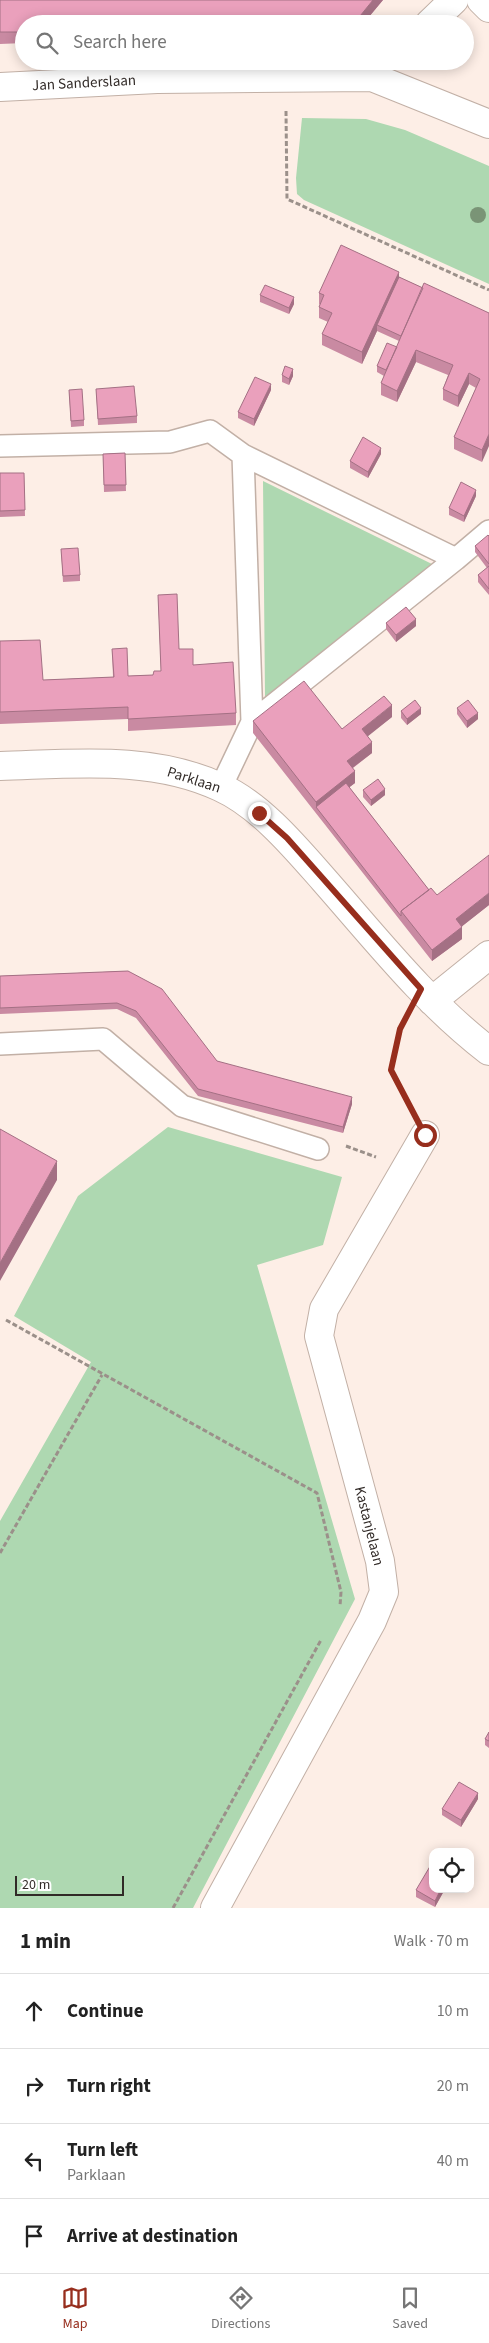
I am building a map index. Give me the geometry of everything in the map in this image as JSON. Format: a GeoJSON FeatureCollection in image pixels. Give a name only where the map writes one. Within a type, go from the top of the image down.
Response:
{"type":"FeatureCollection","features":[{"type":"Feature","properties":{"kind":"street"},"geometry":{"type":"LineString","coordinates":[[438,15],[454,0]]}},
{"type":"Feature","properties":{"kind":"street"},"geometry":{"type":"LineString","coordinates":[[481,0],[489,8]]}},
{"type":"Feature","properties":{"kind":"street","name":"Jan Sanderslaan"},"geometry":{"type":"LineString","coordinates":[[0,87],[157,79],[286,78],[370,70]]}},
{"type":"Feature","properties":{"kind":"street","name":"Jan Sanderslaan"},"geometry":{"type":"LineString","coordinates":[[382,70],[489,124]]}},
{"type":"Feature","properties":{"kind":"street","name":"Parklaan"},"geometry":{"type":"LineString","coordinates":[[0,766],[104,763],[141,766],[179,773],[221,787],[259,813],[287,838],[427,995],[463,1031],[489,1051]]}},
{"type":"Feature","properties":{"kind":"street"},"geometry":{"type":"LineString","coordinates":[[427,995],[489,955]]}},
{"type":"Feature","properties":{"kind":"street","name":"Kastanjelaan"},"geometry":{"type":"LineString","coordinates":[[215,1908],[372,1621],[384,1592],[380,1561],[319,1336],[324,1309],[425,1135]]}},
{"type":"Feature","properties":{"kind":"lane"},"geometry":{"type":"LineString","coordinates":[[0,446],[170,442],[210,431],[243,455],[456,559]]}},
{"type":"Feature","properties":{"kind":"lane"},"geometry":{"type":"LineString","coordinates":[[243,455],[252,722]]}},
{"type":"Feature","properties":{"kind":"lane"},"geometry":{"type":"LineString","coordinates":[[221,787],[252,722],[489,531]]}},
{"type":"Feature","properties":{"kind":"lane"},"geometry":{"type":"LineString","coordinates":[[0,1044],[103,1039],[182,1106],[318,1149]]}},
{"type":"Feature","properties":{"kind":"path"},"geometry":{"type":"LineString","coordinates":[[286,78],[287,199],[489,290]]}},
{"type":"Feature","properties":{"kind":"path"},"geometry":{"type":"LineString","coordinates":[[425,1135],[391,1070],[400,1029],[427,995]]}},
{"type":"Feature","properties":{"kind":"path"},"geometry":{"type":"LineString","coordinates":[[318,1149],[346,1146],[407,1168]]}},
{"type":"Feature","properties":{"kind":"path"},"geometry":{"type":"LineString","coordinates":[[6,1320],[317,1493],[341,1592],[341,1604],[336,1612]]}},
{"type":"Feature","properties":{"kind":"path"},"geometry":{"type":"LineString","coordinates":[[0,1553],[102,1375]]}},
{"type":"Feature","properties":{"kind":"path"},"geometry":{"type":"LineString","coordinates":[[173,1908],[322,1638]]}},
{"type":"Feature","properties":{"kind":"green space"},"geometry":{"type":"Polygon","coordinates":[[[302,118],[366,119],[405,130],[489,166],[489,284],[304,200],[297,194],[296,178],[302,118]]]}},
{"type":"Feature","properties":{"kind":"green space"},"geometry":{"type":"Polygon","coordinates":[[[263,481],[434,565],[265,697],[263,481]]]}},
{"type":"Feature","properties":{"kind":"green space"},"geometry":{"type":"Polygon","coordinates":[[[168,1127],[342,1177],[323,1245],[257,1265],[355,1599],[193,1908],[0,1908],[0,1521],[91,1362],[14,1316],[78,1196],[168,1127]]]}},
{"type":"Feature","properties":{"kind":"building"},"geometry":{"type":"Polygon","coordinates":[[[0,0],[373,0],[361,15],[15,15],[15,32],[0,32],[0,0]]]}},
{"type":"Feature","properties":{"kind":"building"},"geometry":{"type":"Polygon","coordinates":[[[341,245],[399,272],[362,352],[322,334],[332,313],[319,307],[324,295],[319,293],[341,245]]]}},
{"type":"Feature","properties":{"kind":"building"},"geometry":{"type":"Polygon","coordinates":[[[399,277],[423,288],[401,336],[377,325],[399,277]]]}},
{"type":"Feature","properties":{"kind":"building"},"geometry":{"type":"Polygon","coordinates":[[[424,283],[489,313],[489,434],[482,450],[454,437],[480,379],[469,373],[458,396],[443,389],[453,365],[416,350],[397,391],[381,383],[424,283]]]}},
{"type":"Feature","properties":{"kind":"building"},"geometry":{"type":"Polygon","coordinates":[[[265,285],[294,297],[289,308],[260,295],[265,285]]]}},
{"type":"Feature","properties":{"kind":"building"},"geometry":{"type":"Polygon","coordinates":[[[387,343],[397,347],[386,370],[377,366],[387,343]]]}},
{"type":"Feature","properties":{"kind":"building"},"geometry":{"type":"Polygon","coordinates":[[[285,366],[293,369],[289,379],[282,375],[285,366]]]}},
{"type":"Feature","properties":{"kind":"building"},"geometry":{"type":"Polygon","coordinates":[[[255,377],[271,384],[254,419],[238,412],[255,377]]]}},
{"type":"Feature","properties":{"kind":"building"},"geometry":{"type":"Polygon","coordinates":[[[134,386],[137,416],[98,419],[96,389],[134,386]]]}},
{"type":"Feature","properties":{"kind":"building"},"geometry":{"type":"Polygon","coordinates":[[[82,389],[84,420],[71,421],[69,390],[82,389]]]}},
{"type":"Feature","properties":{"kind":"building"},"geometry":{"type":"Polygon","coordinates":[[[363,437],[381,448],[368,472],[350,461],[363,437]]]}},
{"type":"Feature","properties":{"kind":"building"},"geometry":{"type":"Polygon","coordinates":[[[125,453],[126,485],[104,485],[103,454],[125,453]]]}},
{"type":"Feature","properties":{"kind":"building"},"geometry":{"type":"Polygon","coordinates":[[[0,473],[24,473],[25,510],[0,511],[0,473]]]}},
{"type":"Feature","properties":{"kind":"building"},"geometry":{"type":"Polygon","coordinates":[[[461,482],[476,490],[464,516],[449,508],[461,482]]]}},
{"type":"Feature","properties":{"kind":"building"},"geometry":{"type":"Polygon","coordinates":[[[489,536],[489,564],[475,546],[489,536]]]}},
{"type":"Feature","properties":{"kind":"building"},"geometry":{"type":"Polygon","coordinates":[[[78,548],[80,575],[63,576],[61,549],[78,548]]]}},
{"type":"Feature","properties":{"kind":"building"},"geometry":{"type":"Polygon","coordinates":[[[489,566],[489,589],[478,575],[489,566]]]}},
{"type":"Feature","properties":{"kind":"building"},"geometry":{"type":"Polygon","coordinates":[[[177,594],[179,649],[193,649],[193,665],[233,662],[236,713],[128,719],[128,707],[0,712],[0,641],[40,640],[43,680],[114,677],[112,649],[127,648],[128,676],[153,675],[154,671],[161,671],[158,595],[177,594]]]}},
{"type":"Feature","properties":{"kind":"building"},"geometry":{"type":"Polygon","coordinates":[[[406,607],[416,619],[396,635],[386,623],[406,607]]]}},
{"type":"Feature","properties":{"kind":"building"},"geometry":{"type":"Polygon","coordinates":[[[304,681],[342,729],[384,696],[392,705],[362,729],[372,742],[347,761],[355,771],[316,802],[253,721],[304,681]]]}},
{"type":"Feature","properties":{"kind":"building"},"geometry":{"type":"Polygon","coordinates":[[[415,700],[421,708],[407,719],[401,711],[415,700]]]}},
{"type":"Feature","properties":{"kind":"building"},"geometry":{"type":"Polygon","coordinates":[[[468,700],[478,713],[467,721],[457,708],[468,700]]]}},
{"type":"Feature","properties":{"kind":"building"},"geometry":{"type":"Polygon","coordinates":[[[378,779],[385,789],[371,800],[363,790],[378,779]]]}},
{"type":"Feature","properties":{"kind":"building"},"geometry":{"type":"Polygon","coordinates":[[[346,783],[429,890],[401,911],[401,916],[316,807],[346,783]]]}},
{"type":"Feature","properties":{"kind":"building"},"geometry":{"type":"Polygon","coordinates":[[[489,855],[489,893],[456,919],[462,927],[432,950],[401,911],[431,888],[437,895],[489,855]]]}},
{"type":"Feature","properties":{"kind":"building"},"geometry":{"type":"Polygon","coordinates":[[[128,971],[162,989],[217,1061],[352,1097],[343,1127],[198,1089],[136,1011],[117,1003],[0,1008],[0,976],[128,971]]]}},
{"type":"Feature","properties":{"kind":"building"},"geometry":{"type":"Polygon","coordinates":[[[0,1129],[57,1161],[0,1263],[0,1129]]]}},
{"type":"Feature","properties":{"kind":"building"},"geometry":{"type":"Polygon","coordinates":[[[489,1732],[489,1741],[485,1739],[489,1732]]]}},
{"type":"Feature","properties":{"kind":"building"},"geometry":{"type":"Polygon","coordinates":[[[459,1782],[478,1793],[461,1820],[442,1809],[459,1782]]]}},
{"type":"Feature","properties":{"kind":"building"},"geometry":{"type":"Polygon","coordinates":[[[429,1868],[429,1893],[439,1893],[435,1901],[416,1890],[429,1868]]]}},
{"type":"Feature","properties":{"kind":"route"},"geometry":{"type":"LineString","coordinates":[[259,813],[287,838],[421,989],[400,1029],[391,1070],[425,1135]]}}]}
